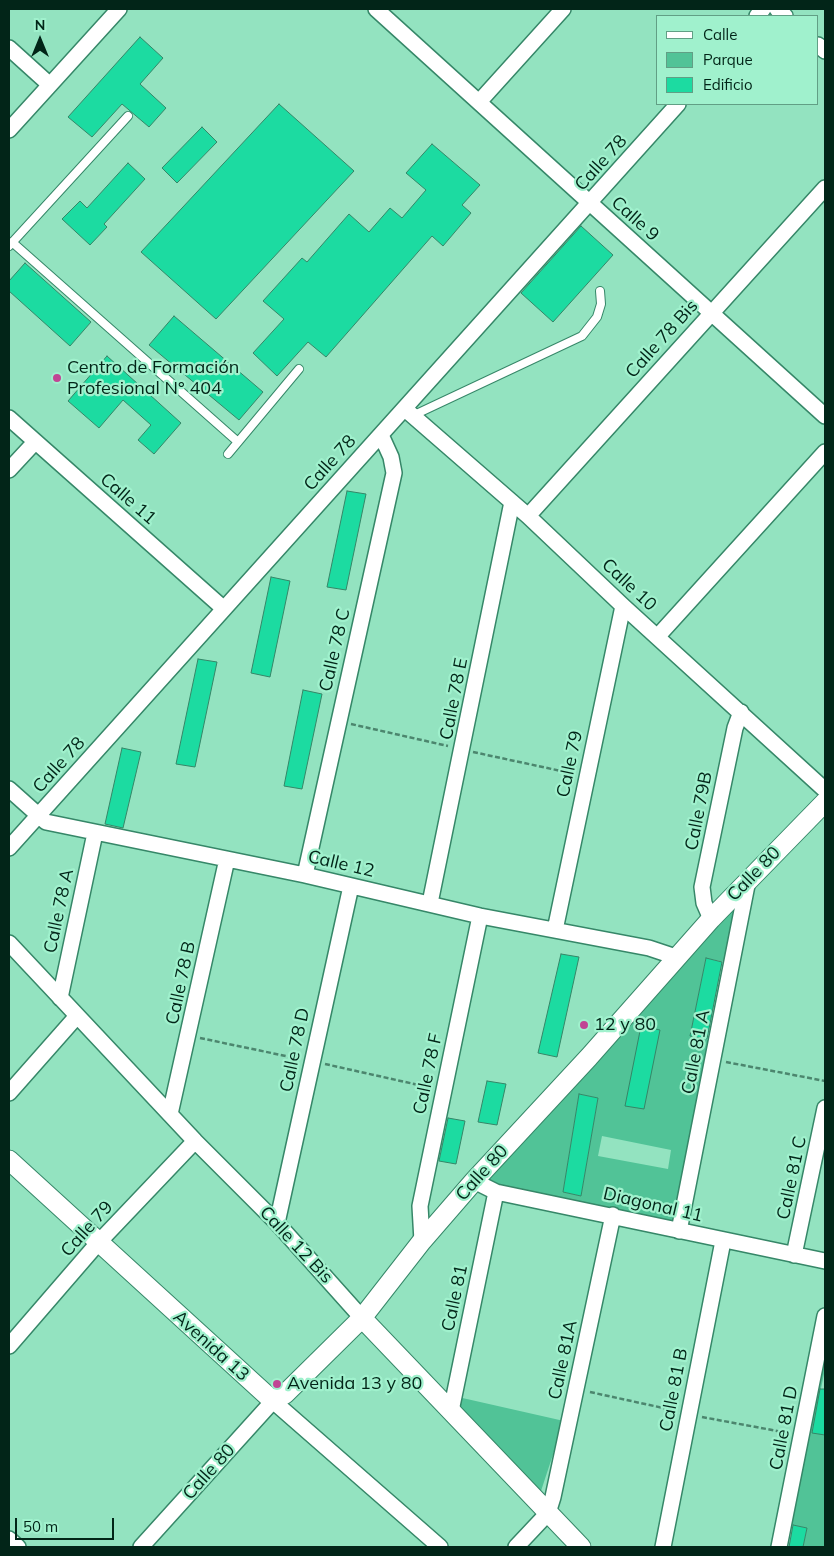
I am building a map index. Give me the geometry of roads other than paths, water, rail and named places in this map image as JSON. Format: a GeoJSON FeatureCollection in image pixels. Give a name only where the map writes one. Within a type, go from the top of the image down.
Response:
{"type":"FeatureCollection","features":[{"type":"Feature","properties":{"kind":"street"},"geometry":{"type":"LineString","coordinates":[[9,130],[119,9]]}},
{"type":"Feature","properties":{"kind":"street","name":"Calle 9"},"geometry":{"type":"LineString","coordinates":[[376,9],[825,416]]}},
{"type":"Feature","properties":{"kind":"street"},"geometry":{"type":"LineString","coordinates":[[479,102],[563,9]]}},
{"type":"Feature","properties":{"kind":"street"},"geometry":{"type":"LineString","coordinates":[[9,48],[50,85]]}},
{"type":"Feature","properties":{"kind":"street","name":"Calle 78"},"geometry":{"type":"LineString","coordinates":[[9,848],[223,608],[381,435],[408,412],[677,105]]}},
{"type":"Feature","properties":{"kind":"street","name":"Calle 78 Bis"},"geometry":{"type":"LineString","coordinates":[[528,516],[825,188]]}},
{"type":"Feature","properties":{"kind":"street","name":"Calle 10"},"geometry":{"type":"LineString","coordinates":[[408,412],[528,516],[623,606],[825,790]]}},
{"type":"Feature","properties":{"kind":"street","name":"Calle 11"},"geometry":{"type":"LineString","coordinates":[[9,418],[223,608]]}},
{"type":"Feature","properties":{"kind":"street","name":"Calle 78 C"},"geometry":{"type":"LineString","coordinates":[[305,875],[394,473],[391,457],[381,435]]}},
{"type":"Feature","properties":{"kind":"street"},"geometry":{"type":"LineString","coordinates":[[9,470],[35,442]]}},
{"type":"Feature","properties":{"kind":"street"},"geometry":{"type":"LineString","coordinates":[[658,636],[825,452]]}},
{"type":"Feature","properties":{"kind":"street","name":"Calle 78 E"},"geometry":{"type":"LineString","coordinates":[[430,903],[512,502]]}},
{"type":"Feature","properties":{"kind":"street","name":"Calle 79"},"geometry":{"type":"LineString","coordinates":[[555,930],[623,606]]}},
{"type":"Feature","properties":{"kind":"street","name":"Calle 79B"},"geometry":{"type":"LineString","coordinates":[[710,919],[704,903],[702,887],[735,728],[741,712]]}},
{"type":"Feature","properties":{"kind":"street","name":"Calle 12"},"geometry":{"type":"LineString","coordinates":[[9,789],[46,822],[305,875],[480,916],[649,948],[676,957]]}},
{"type":"Feature","properties":{"kind":"street","name":"Calle 80"},"geometry":{"type":"LineString","coordinates":[[142,1547],[273,1401],[285,1394],[362,1318],[422,1241],[474,1181],[588,1057],[710,919],[825,802]]}},
{"type":"Feature","properties":{"kind":"street","name":"Calle 78 A"},"geometry":{"type":"LineString","coordinates":[[60,998],[95,833]]}},
{"type":"Feature","properties":{"kind":"street","name":"Calle 78 B"},"geometry":{"type":"LineString","coordinates":[[170,1114],[226,859]]}},
{"type":"Feature","properties":{"kind":"street","name":"Calle 81 A"},"geometry":{"type":"LineString","coordinates":[[680,1231],[748,880]]}},
{"type":"Feature","properties":{"kind":"street","name":"Calle 78 D"},"geometry":{"type":"LineString","coordinates":[[277,1223],[351,886]]}},
{"type":"Feature","properties":{"kind":"street","name":"Calle 78 F"},"geometry":{"type":"LineString","coordinates":[[422,1241],[420,1206],[480,916]]}},
{"type":"Feature","properties":{"kind":"street","name":"Calle 12 Bis"},"geometry":{"type":"LineString","coordinates":[[9,944],[195,1141],[277,1223],[362,1318],[581,1547]]}},
{"type":"Feature","properties":{"kind":"street"},"geometry":{"type":"LineString","coordinates":[[9,1093],[77,1016]]}},
{"type":"Feature","properties":{"kind":"street","name":"Calle 81 C"},"geometry":{"type":"LineString","coordinates":[[794,1255],[825,1108]]}},
{"type":"Feature","properties":{"kind":"street","name":"Calle 79"},"geometry":{"type":"LineString","coordinates":[[9,1346],[98,1244],[195,1141]]}},
{"type":"Feature","properties":{"kind":"street","name":"Avenida 13"},"geometry":{"type":"LineString","coordinates":[[9,1160],[98,1244],[440,1547]]}},
{"type":"Feature","properties":{"kind":"street","name":"Diagonal 11"},"geometry":{"type":"LineString","coordinates":[[474,1181],[496,1192],[613,1215],[722,1241],[825,1261]]}},
{"type":"Feature","properties":{"kind":"street","name":"Calle 81"},"geometry":{"type":"LineString","coordinates":[[451,1411],[496,1192]]}},
{"type":"Feature","properties":{"kind":"street","name":"Calle 81A"},"geometry":{"type":"LineString","coordinates":[[548,1513],[613,1215]]}},
{"type":"Feature","properties":{"kind":"street","name":"Calle 81 B"},"geometry":{"type":"LineString","coordinates":[[663,1547],[722,1241]]}},
{"type":"Feature","properties":{"kind":"street","name":"Calle 81 D"},"geometry":{"type":"LineString","coordinates":[[779,1547],[825,1316]]}},
{"type":"Feature","properties":{"kind":"street"},"geometry":{"type":"LineString","coordinates":[[516,1547],[548,1513]]}},
{"type":"Feature","properties":{"kind":"street"},"geometry":{"type":"LineString","coordinates":[[9,1539],[18,1547]]}},
{"type":"Feature","properties":{"kind":"lane"},"geometry":{"type":"LineString","coordinates":[[128,116],[10,244],[238,442]]}},
{"type":"Feature","properties":{"kind":"lane"},"geometry":{"type":"LineString","coordinates":[[408,412],[582,336],[597,317],[601,304],[600,291]]}},
{"type":"Feature","properties":{"kind":"lane"},"geometry":{"type":"LineString","coordinates":[[228,454],[299,369]]}},
{"type":"Feature","properties":{"kind":"place","name":"Centro de Formación Profesional N° 404"},"geometry":{"type":"Point","coordinates":[57,378]}},
{"type":"Feature","properties":{"kind":"place","name":"12 y 80"},"geometry":{"type":"Point","coordinates":[584,1025]}},
{"type":"Feature","properties":{"kind":"place","name":"Avenida 13 y 80"},"geometry":{"type":"Point","coordinates":[277,1384]}}]}
